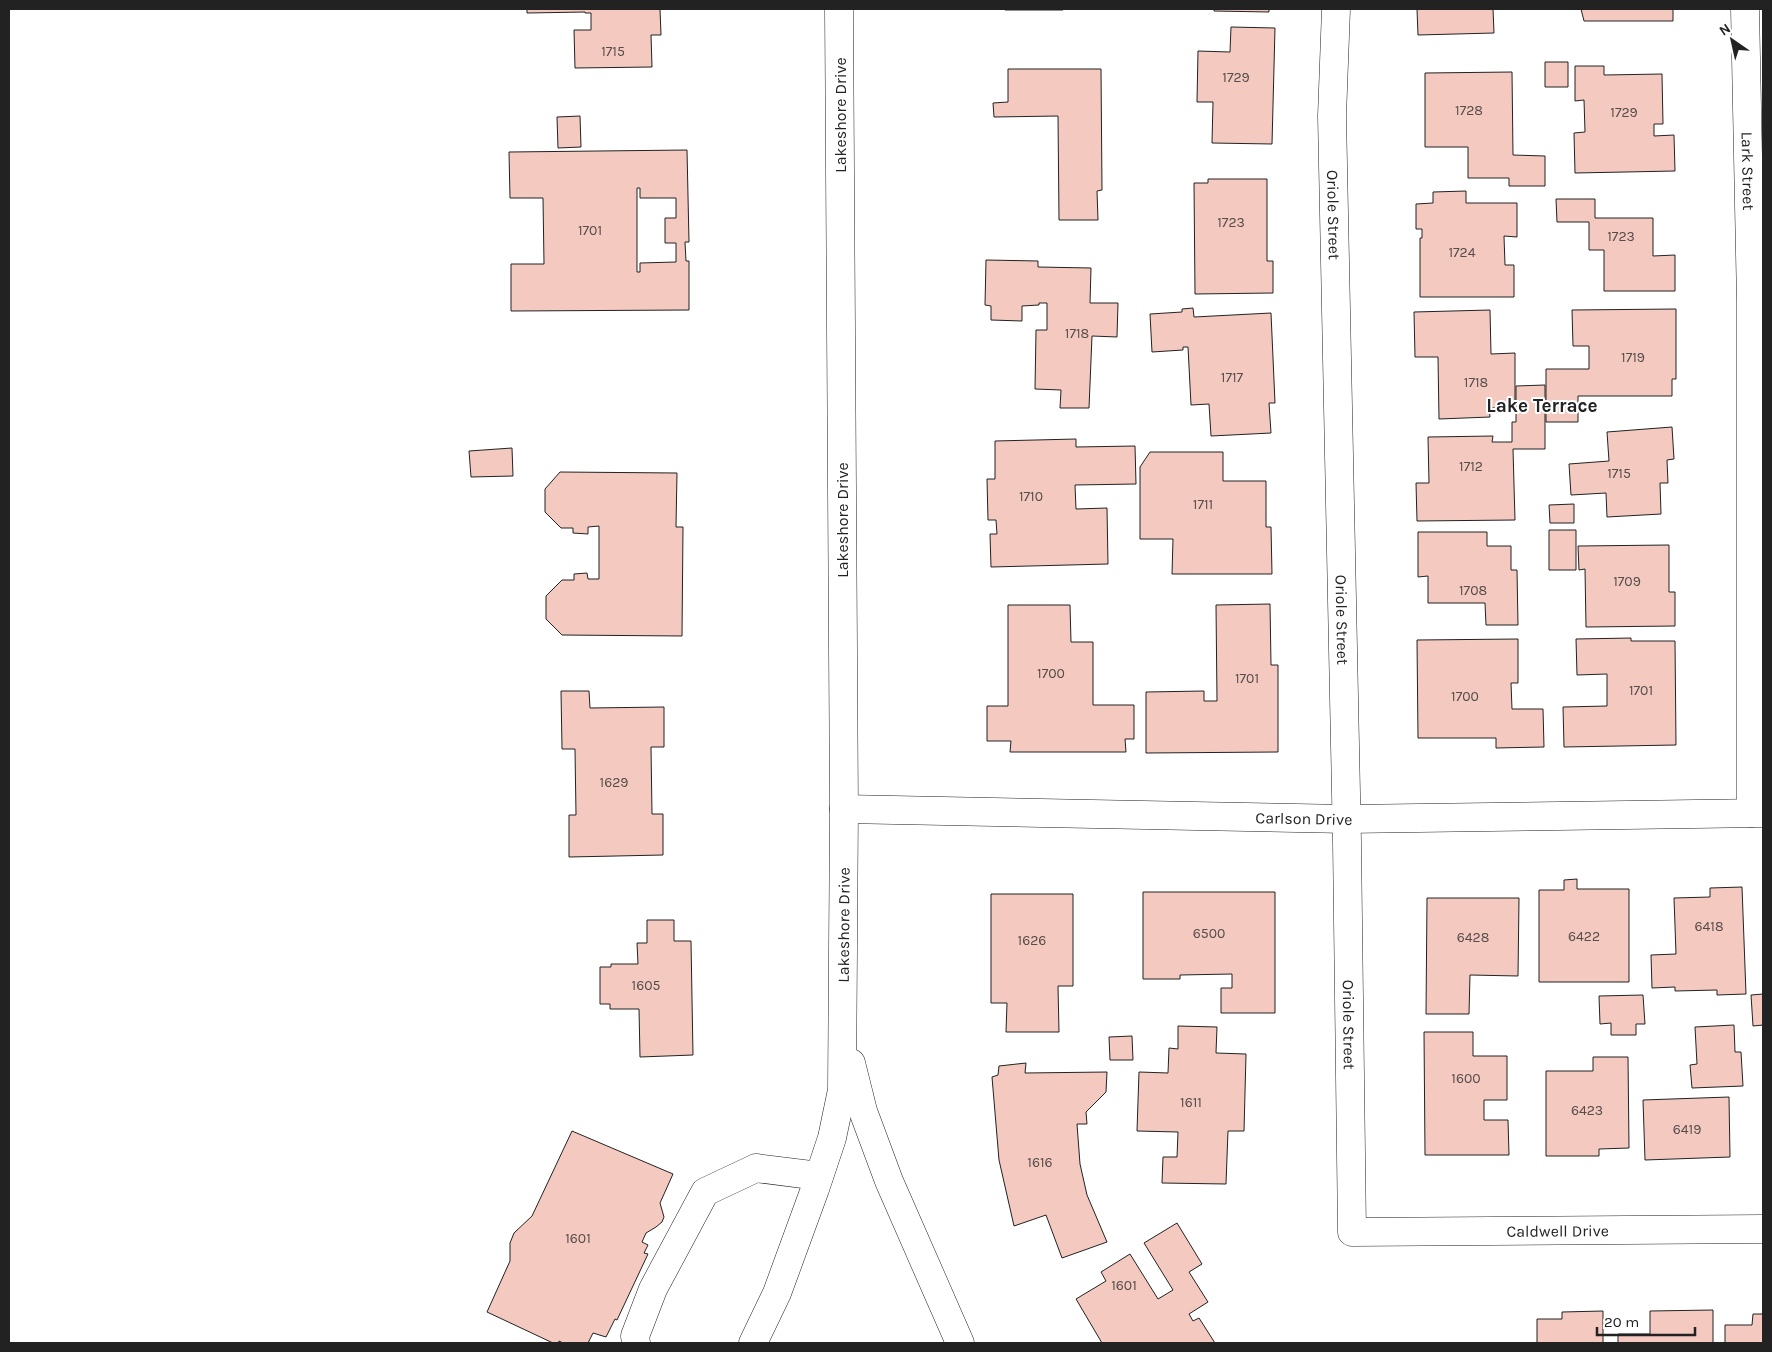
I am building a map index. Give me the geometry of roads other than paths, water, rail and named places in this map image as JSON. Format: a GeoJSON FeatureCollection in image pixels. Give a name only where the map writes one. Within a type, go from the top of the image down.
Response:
{"type":"FeatureCollection","features":[{"type":"Feature","properties":{"kind":"street","name":"Lakeshore Drive"},"geometry":{"type":"LineString","coordinates":[[753,1343],[777,1293],[819,1176],[832,1138],[842,1090],[844,1032],[844,809],[839,9]]}},
{"type":"Feature","properties":{"kind":"street","name":"Oriole Street"},"geometry":{"type":"LineString","coordinates":[[1336,9],[1332,116],[1347,819],[1352,1232]]}},
{"type":"Feature","properties":{"kind":"street","name":"Lark Street"},"geometry":{"type":"LineString","coordinates":[[1745,9],[1751,302],[1757,813]]}},
{"type":"Feature","properties":{"kind":"street","name":"Carlson Drive"},"geometry":{"type":"LineString","coordinates":[[844,809],[1347,819],[1757,813]]}},
{"type":"Feature","properties":{"kind":"street","name":"Lakeshore Drive"},"geometry":{"type":"LineString","coordinates":[[844,1032],[863,1111],[889,1181],[960,1343]]}},
{"type":"Feature","properties":{"kind":"street"},"geometry":{"type":"LineString","coordinates":[[636,1343],[635,1336],[653,1288],[705,1192],[756,1168],[819,1176]]}},
{"type":"Feature","properties":{"kind":"street","name":"Caldwell Drive"},"geometry":{"type":"LineString","coordinates":[[1352,1232],[1763,1229]]}},
{"type":"Feature","properties":{"kind":"district","name":"Lake Terrace"},"geometry":{"type":"Point","coordinates":[1542,405]}}]}
